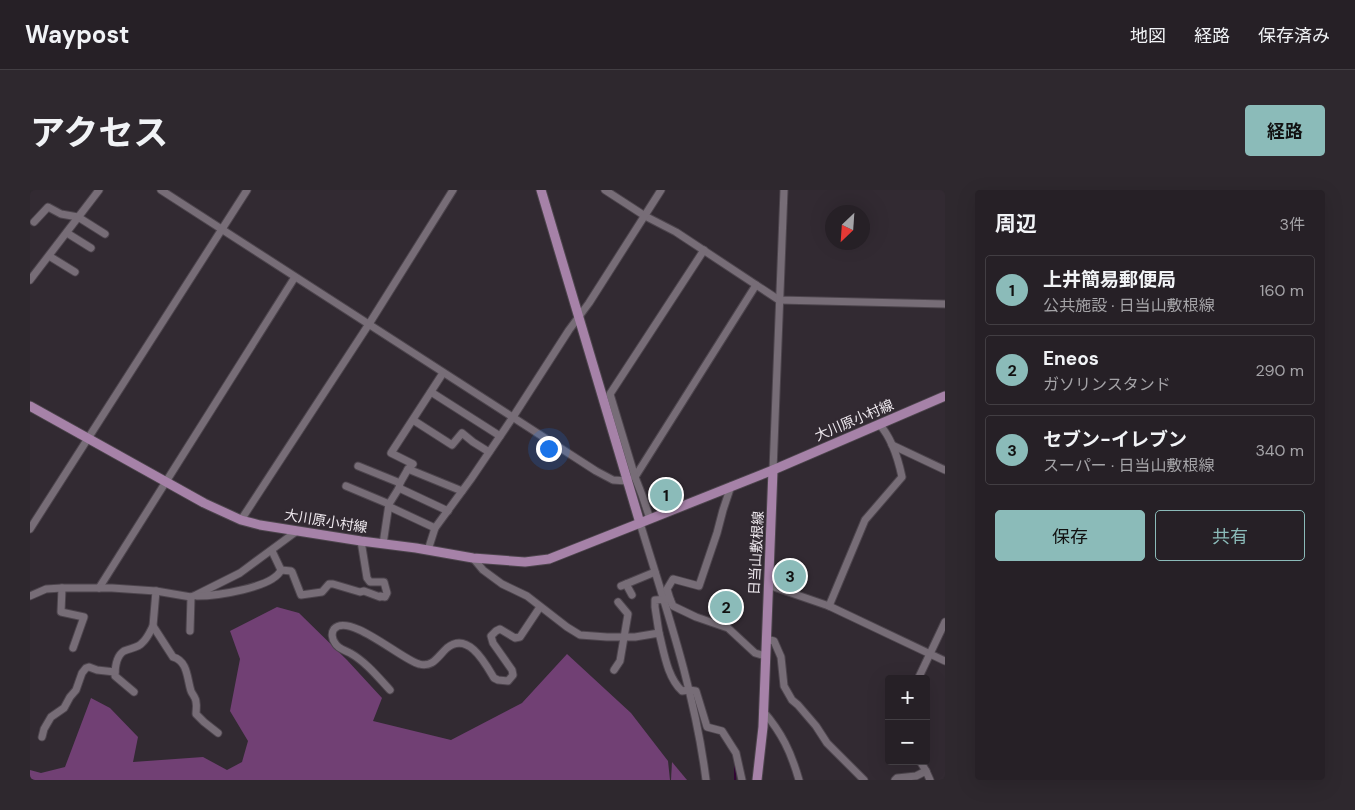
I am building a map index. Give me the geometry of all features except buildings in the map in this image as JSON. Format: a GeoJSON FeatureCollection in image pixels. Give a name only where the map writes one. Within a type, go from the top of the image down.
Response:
{"type":"FeatureCollection","features":[{"type":"Feature","properties":{"kind":"main road"},"geometry":{"type":"LineString","coordinates":[[541,190],[578,317],[631,479],[640,523],[773,470]]}},
{"type":"Feature","properties":{"kind":"main road","name":"大川原小村線"},"geometry":{"type":"LineString","coordinates":[[773,470],[945,396]]}},
{"type":"Feature","properties":{"kind":"main road","name":"大川原小村線"},"geometry":{"type":"LineString","coordinates":[[30,406],[204,503],[241,520],[260,525],[473,558],[518,562],[549,559],[640,523]]}},
{"type":"Feature","properties":{"kind":"main road","name":"日当山敷根線"},"geometry":{"type":"LineString","coordinates":[[757,780],[763,727],[773,470]]}},
{"type":"Feature","properties":{"kind":"street"},"geometry":{"type":"LineString","coordinates":[[31,276],[49,256],[99,190]]}},
{"type":"Feature","properties":{"kind":"street"},"geometry":{"type":"LineString","coordinates":[[161,190],[602,474],[612,480],[631,479]]}},
{"type":"Feature","properties":{"kind":"street"},"geometry":{"type":"LineString","coordinates":[[30,529],[247,190]]}},
{"type":"Feature","properties":{"kind":"street"},"geometry":{"type":"LineString","coordinates":[[241,520],[369,324],[453,190]]}},
{"type":"Feature","properties":{"kind":"street"},"geometry":{"type":"LineString","coordinates":[[605,190],[644,216],[676,232],[779,300],[945,304]]}},
{"type":"Feature","properties":{"kind":"street"},"geometry":{"type":"LineString","coordinates":[[428,550],[435,528],[513,417],[661,190]]}},
{"type":"Feature","properties":{"kind":"street"},"geometry":{"type":"LineString","coordinates":[[773,470],[784,190]]}},
{"type":"Feature","properties":{"kind":"street"},"geometry":{"type":"LineString","coordinates":[[34,222],[48,207],[61,214],[78,218],[105,234]]}},
{"type":"Feature","properties":{"kind":"street"},"geometry":{"type":"LineString","coordinates":[[66,233],[91,248]]}},
{"type":"Feature","properties":{"kind":"street"},"geometry":{"type":"LineString","coordinates":[[650,519],[642,494],[631,479],[610,394],[704,250]]}},
{"type":"Feature","properties":{"kind":"street"},"geometry":{"type":"LineString","coordinates":[[49,256],[75,272]]}},
{"type":"Feature","properties":{"kind":"street"},"geometry":{"type":"LineString","coordinates":[[98,588],[295,277]]}},
{"type":"Feature","properties":{"kind":"street"},"geometry":{"type":"LineString","coordinates":[[631,479],[756,284]]}},
{"type":"Feature","properties":{"kind":"street"},"geometry":{"type":"LineString","coordinates":[[383,544],[389,506],[408,469],[413,464],[391,453],[444,373]]}},
{"type":"Feature","properties":{"kind":"street"},"geometry":{"type":"LineString","coordinates":[[431,392],[500,436]]}},
{"type":"Feature","properties":{"kind":"street"},"geometry":{"type":"LineString","coordinates":[[413,420],[452,445],[462,432],[489,452]]}},
{"type":"Feature","properties":{"kind":"street"},"geometry":{"type":"LineString","coordinates":[[828,606],[863,523],[902,476],[892,445],[886,432],[879,424]]}},
{"type":"Feature","properties":{"kind":"street"},"geometry":{"type":"LineString","coordinates":[[892,445],[945,470]]}},
{"type":"Feature","properties":{"kind":"street"},"geometry":{"type":"LineString","coordinates":[[358,466],[448,511]]}},
{"type":"Feature","properties":{"kind":"street"},"geometry":{"type":"LineString","coordinates":[[408,469],[462,491]]}},
{"type":"Feature","properties":{"kind":"street"},"geometry":{"type":"LineString","coordinates":[[346,486],[435,528]]}},
{"type":"Feature","properties":{"kind":"street"},"geometry":{"type":"LineString","coordinates":[[666,599],[667,589],[673,579],[699,586],[731,486]]}},
{"type":"Feature","properties":{"kind":"street"},"geometry":{"type":"LineString","coordinates":[[640,523],[655,572],[666,599],[689,690],[702,750],[706,780]]}},
{"type":"Feature","properties":{"kind":"street"},"geometry":{"type":"LineString","coordinates":[[193,596],[240,573],[297,531]]}},
{"type":"Feature","properties":{"kind":"street"},"geometry":{"type":"LineString","coordinates":[[281,570],[292,572],[301,595],[322,592],[329,584],[333,584],[385,597],[387,593],[384,582],[370,582],[367,578],[361,541]]}},
{"type":"Feature","properties":{"kind":"street"},"geometry":{"type":"LineString","coordinates":[[272,551],[281,570]]}},
{"type":"Feature","properties":{"kind":"street"},"geometry":{"type":"LineString","coordinates":[[473,558],[483,570],[502,584],[527,596],[580,635],[635,637],[659,633]]}},
{"type":"Feature","properties":{"kind":"street"},"geometry":{"type":"LineString","coordinates":[[30,596],[46,589],[128,588],[193,596],[210,596],[261,584],[280,573],[281,570]]}},
{"type":"Feature","properties":{"kind":"street"},"geometry":{"type":"LineString","coordinates":[[632,595],[624,585],[655,572]]}},
{"type":"Feature","properties":{"kind":"street"},"geometry":{"type":"LineString","coordinates":[[768,586],[828,606],[945,661]]}},
{"type":"Feature","properties":{"kind":"street"},"geometry":{"type":"LineString","coordinates":[[62,588],[61,612],[84,617],[73,648]]}},
{"type":"Feature","properties":{"kind":"street"},"geometry":{"type":"LineString","coordinates":[[134,692],[116,676],[115,672],[120,654],[142,644],[154,626],[156,591]]}},
{"type":"Feature","properties":{"kind":"street"},"geometry":{"type":"LineString","coordinates":[[190,631],[193,596]]}},
{"type":"Feature","properties":{"kind":"street"},"geometry":{"type":"LineString","coordinates":[[666,599],[655,600],[655,607],[659,633],[675,682],[682,691],[696,691],[707,727],[722,730],[736,753],[742,780]]}},
{"type":"Feature","properties":{"kind":"street"},"geometry":{"type":"LineString","coordinates":[[666,599],[673,606],[696,617],[728,628],[755,653],[765,656]]}},
{"type":"Feature","properties":{"kind":"street"},"geometry":{"type":"LineString","coordinates":[[614,670],[620,661],[628,614],[618,605]]}},
{"type":"Feature","properties":{"kind":"street"},"geometry":{"type":"LineString","coordinates":[[390,690],[358,658],[335,644],[332,635],[336,627],[346,625],[354,627],[401,656],[421,665],[433,662],[446,649],[456,643],[464,644],[478,654],[494,678],[508,681],[513,675],[512,670],[493,643],[491,636],[500,629],[515,638],[520,637],[540,607]]}},
{"type":"Feature","properties":{"kind":"street"},"geometry":{"type":"LineString","coordinates":[[920,675],[945,622]]}},
{"type":"Feature","properties":{"kind":"street"},"geometry":{"type":"LineString","coordinates":[[154,626],[173,657],[181,661],[188,677],[191,691],[197,702],[196,714],[218,732]]}},
{"type":"Feature","properties":{"kind":"street"},"geometry":{"type":"LineString","coordinates":[[766,639],[774,641],[781,657],[784,686],[792,700],[816,726],[827,743],[864,780]]}},
{"type":"Feature","properties":{"kind":"street"},"geometry":{"type":"LineString","coordinates":[[42,737],[51,717],[64,708],[70,696],[76,690],[82,673],[86,668],[115,672]]}},
{"type":"Feature","properties":{"kind":"street"},"geometry":{"type":"LineString","coordinates":[[763,711],[780,732],[794,762],[799,780]]}},
{"type":"Feature","properties":{"kind":"street"},"geometry":{"type":"LineString","coordinates":[[923,765],[930,780]]}},
{"type":"Feature","properties":{"kind":"street"},"geometry":{"type":"LineString","coordinates":[[894,780],[916,776],[926,770]]}},
{"type":"Feature","properties":{"kind":"shaded area"},"geometry":{"type":"Polygon","coordinates":[[[277,607],[299,613],[347,660],[382,698],[373,721],[451,740],[522,703],[567,654],[631,713],[668,761],[670,780],[30,780],[30,770],[41,773],[65,767],[91,698],[110,708],[138,737],[133,762],[203,757],[227,770],[242,762],[248,741],[230,711],[240,659],[230,631],[277,607]]]}},
{"type":"Feature","properties":{"kind":"shaded area"},"geometry":{"type":"Polygon","coordinates":[[[672,762],[687,780],[671,780],[672,762]]]}},
{"type":"Feature","properties":{"kind":"waterway"},"geometry":{"type":"LineString","coordinates":[[735,780],[736,763]]}},
{"type":"Feature","properties":{"kind":"place","name":"上井簡易郵便局"},"geometry":{"type":"Point","coordinates":[666,495]}},
{"type":"Feature","properties":{"kind":"place","name":"セブン-イレブン"},"geometry":{"type":"Point","coordinates":[790,576]}},
{"type":"Feature","properties":{"kind":"place","name":"Eneos"},"geometry":{"type":"Point","coordinates":[726,607]}}]}
